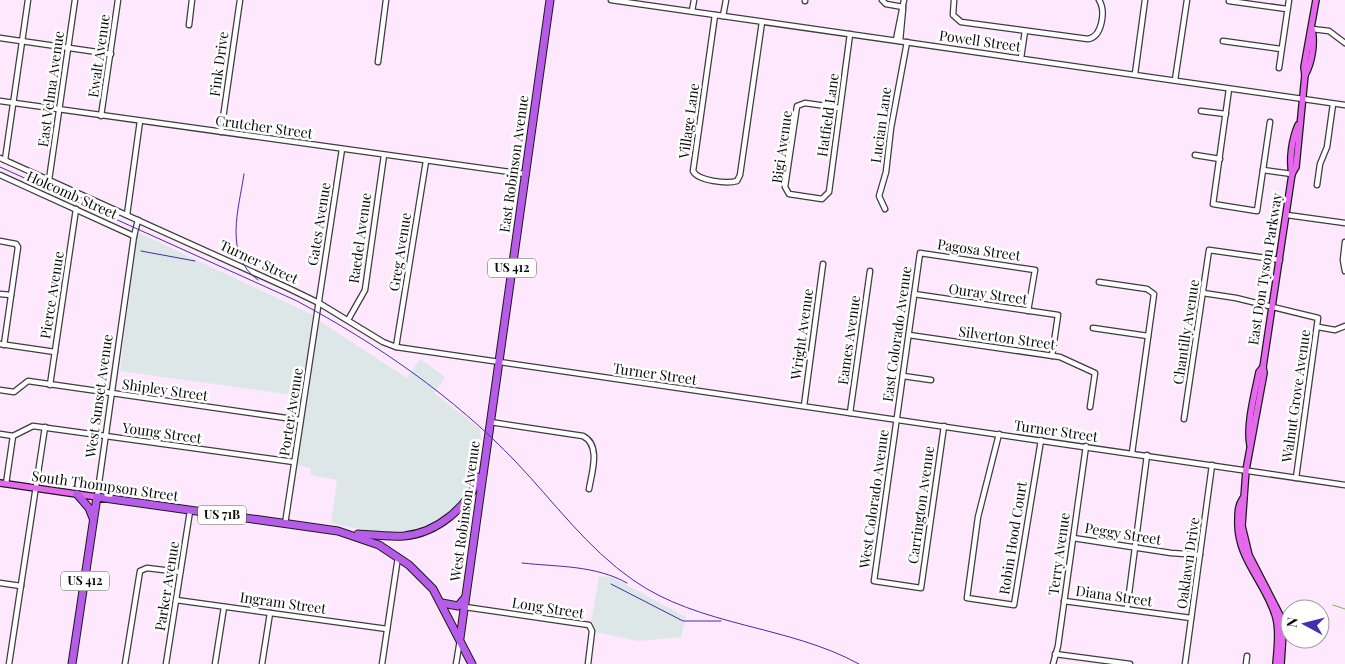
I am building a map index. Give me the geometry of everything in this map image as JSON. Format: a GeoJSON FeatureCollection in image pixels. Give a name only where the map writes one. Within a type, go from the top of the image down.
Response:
{"type":"FeatureCollection","features":[{"type":"Feature","properties":{"kind":"highway","name":"East Robinson Avenue"},"geometry":{"type":"LineString","coordinates":[[498,362],[550,0]]}},
{"type":"Feature","properties":{"kind":"highway","name":"West Robinson Avenue"},"geometry":{"type":"LineString","coordinates":[[460,638],[498,362]]}},
{"type":"Feature","properties":{"kind":"highway","name":"US 412"},"geometry":{"type":"LineString","coordinates":[[347,533],[387,536],[413,534],[432,528],[450,517],[467,500],[474,490],[484,462]]}},
{"type":"Feature","properties":{"kind":"highway"},"geometry":{"type":"LineString","coordinates":[[77,494],[89,508],[94,520]]}},
{"type":"Feature","properties":{"kind":"highway","name":"South Thompson Street"},"geometry":{"type":"LineString","coordinates":[[97,497],[347,533],[379,545],[398,557],[429,584],[442,603],[472,664]]}},
{"type":"Feature","properties":{"kind":"highway","name":"West Sunset Avenue"},"geometry":{"type":"LineString","coordinates":[[72,664],[97,497]]}},
{"type":"Feature","properties":{"kind":"highway"},"geometry":{"type":"LineString","coordinates":[[467,500],[479,501]]}},
{"type":"Feature","properties":{"kind":"highway"},"geometry":{"type":"LineString","coordinates":[[379,545],[387,536]]}},
{"type":"Feature","properties":{"kind":"highway"},"geometry":{"type":"LineString","coordinates":[[442,603],[458,606],[464,600],[466,593]]}},
{"type":"Feature","properties":{"kind":"main road","name":"East Don Tyson Parkway"},"geometry":{"type":"LineString","coordinates":[[1243,498],[1250,445],[1254,438],[1264,373],[1263,367],[1292,174],[1296,167],[1302,99],[1314,37],[1312,29],[1316,0]]}},
{"type":"Feature","properties":{"kind":"main road","name":"South Thompson Street"},"geometry":{"type":"LineString","coordinates":[[3,483],[97,497]]}},
{"type":"Feature","properties":{"kind":"main road"},"geometry":{"type":"LineString","coordinates":[[1243,498],[1239,503],[1238,537],[1245,557],[1276,618],[1278,634],[1276,664]]}},
{"type":"Feature","properties":{"kind":"main road"},"geometry":{"type":"LineString","coordinates":[[1243,498],[1242,526],[1245,545],[1281,617],[1283,634],[1281,664]]}},
{"type":"Feature","properties":{"kind":"street"},"geometry":{"type":"LineString","coordinates":[[5,160],[28,0]]}},
{"type":"Feature","properties":{"kind":"street","name":"East Velma Avenue"},"geometry":{"type":"LineString","coordinates":[[49,180],[75,0]]}},
{"type":"Feature","properties":{"kind":"street","name":"Ewalt Avenue"},"geometry":{"type":"LineString","coordinates":[[102,116],[118,0]]}},
{"type":"Feature","properties":{"kind":"street"},"geometry":{"type":"LineString","coordinates":[[188,25],[192,0]]}},
{"type":"Feature","properties":{"kind":"street","name":"Fink Drive"},"geometry":{"type":"LineString","coordinates":[[221,132],[240,0]]}},
{"type":"Feature","properties":{"kind":"street"},"geometry":{"type":"LineString","coordinates":[[378,62],[386,0]]}},
{"type":"Feature","properties":{"kind":"street","name":"Powell Street"},"geometry":{"type":"LineString","coordinates":[[611,0],[1135,74],[1345,106]]}},
{"type":"Feature","properties":{"kind":"street"},"geometry":{"type":"LineString","coordinates":[[658,7],[660,0]]}},
{"type":"Feature","properties":{"kind":"street"},"geometry":{"type":"LineString","coordinates":[[692,12],[694,0]]}},
{"type":"Feature","properties":{"kind":"street"},"geometry":{"type":"LineString","coordinates":[[723,16],[726,0]]}},
{"type":"Feature","properties":{"kind":"street"},"geometry":{"type":"LineString","coordinates":[[882,0],[886,4],[902,7]]}},
{"type":"Feature","properties":{"kind":"street"},"geometry":{"type":"LineString","coordinates":[[898,41],[904,0]]}},
{"type":"Feature","properties":{"kind":"street"},"geometry":{"type":"LineString","coordinates":[[954,0],[954,18],[961,22],[1088,39],[1095,37],[1099,31],[1102,8],[1100,0]]}},
{"type":"Feature","properties":{"kind":"street"},"geometry":{"type":"LineString","coordinates":[[1135,74],[1145,0]]}},
{"type":"Feature","properties":{"kind":"street"},"geometry":{"type":"LineString","coordinates":[[1176,80],[1187,0]]}},
{"type":"Feature","properties":{"kind":"street"},"geometry":{"type":"LineString","coordinates":[[1279,68],[1289,0]]}},
{"type":"Feature","properties":{"kind":"street"},"geometry":{"type":"LineString","coordinates":[[1229,1],[1287,9]]}},
{"type":"Feature","properties":{"kind":"street","name":"Village Lane"},"geometry":{"type":"LineString","coordinates":[[715,15],[693,168],[696,176],[707,179],[734,182],[739,178],[762,22]]}},
{"type":"Feature","properties":{"kind":"street"},"geometry":{"type":"LineString","coordinates":[[1312,29],[1329,31],[1345,43]]}},
{"type":"Feature","properties":{"kind":"street"},"geometry":{"type":"LineString","coordinates":[[1021,58],[1025,31]]}},
{"type":"Feature","properties":{"kind":"street","name":"Hatfield Lane"},"geometry":{"type":"LineString","coordinates":[[825,197],[829,192],[850,34]]}},
{"type":"Feature","properties":{"kind":"street"},"geometry":{"type":"LineString","coordinates":[[0,38],[111,54]]}},
{"type":"Feature","properties":{"kind":"street"},"geometry":{"type":"LineString","coordinates":[[1223,41],[1281,49]]}},
{"type":"Feature","properties":{"kind":"street","name":"Lucian Lane"},"geometry":{"type":"LineString","coordinates":[[885,209],[879,196],[886,172],[891,128],[907,42]]}},
{"type":"Feature","properties":{"kind":"street"},"geometry":{"type":"LineString","coordinates":[[1229,89],[1213,204],[1257,211],[1270,122]]}},
{"type":"Feature","properties":{"kind":"street","name":"Crutcher Street"},"geometry":{"type":"LineString","coordinates":[[0,101],[525,174]]}},
{"type":"Feature","properties":{"kind":"street","name":"Bigi Avenue"},"geometry":{"type":"LineString","coordinates":[[825,197],[818,198],[787,192],[785,187],[796,109],[799,104],[840,108]]}},
{"type":"Feature","properties":{"kind":"street"},"geometry":{"type":"LineString","coordinates":[[1316,185],[1320,164],[1328,147],[1333,104]]}},
{"type":"Feature","properties":{"kind":"street"},"geometry":{"type":"LineString","coordinates":[[1201,111],[1226,114]]}},
{"type":"Feature","properties":{"kind":"street"},"geometry":{"type":"LineString","coordinates":[[127,215],[140,121]]}},
{"type":"Feature","properties":{"kind":"street","name":"Gates Avenue"},"geometry":{"type":"LineString","coordinates":[[319,303],[342,149]]}},
{"type":"Feature","properties":{"kind":"street","name":"Raedel Avenue"},"geometry":{"type":"LineString","coordinates":[[348,320],[365,290],[384,155]]}},
{"type":"Feature","properties":{"kind":"street"},"geometry":{"type":"LineString","coordinates":[[1195,155],[1220,159]]}},
{"type":"Feature","properties":{"kind":"street","name":"Turner Street"},"geometry":{"type":"LineString","coordinates":[[0,158],[319,303],[383,342],[396,347],[1345,485]]}},
{"type":"Feature","properties":{"kind":"street","name":"Greg Avenue"},"geometry":{"type":"LineString","coordinates":[[396,347],[426,161]]}},
{"type":"Feature","properties":{"kind":"street"},"geometry":{"type":"LineString","coordinates":[[1263,170],[1292,174]]}},
{"type":"Feature","properties":{"kind":"street","name":"Holcomb Street"},"geometry":{"type":"LineString","coordinates":[[0,176],[134,236]]}},
{"type":"Feature","properties":{"kind":"street","name":"Pierce Avenue"},"geometry":{"type":"LineString","coordinates":[[50,385],[76,210]]}},
{"type":"Feature","properties":{"kind":"street"},"geometry":{"type":"LineString","coordinates":[[1287,215],[1345,223]]}},
{"type":"Feature","properties":{"kind":"street","name":"West Sunset Avenue"},"geometry":{"type":"LineString","coordinates":[[97,497],[134,236],[138,220]]}},
{"type":"Feature","properties":{"kind":"street"},"geometry":{"type":"LineString","coordinates":[[0,241],[17,245],[11,295],[2,344],[54,352]]}},
{"type":"Feature","properties":{"kind":"street"},"geometry":{"type":"LineString","coordinates":[[1345,242],[1342,260],[1345,272]]}},
{"type":"Feature","properties":{"kind":"street","name":"Chantilly Avenue"},"geometry":{"type":"LineString","coordinates":[[1184,419],[1209,250],[1280,260]]}},
{"type":"Feature","properties":{"kind":"street","name":"Pagosa Street"},"geometry":{"type":"LineString","coordinates":[[920,253],[1035,270],[1028,311]]}},
{"type":"Feature","properties":{"kind":"street","name":"East Colorado Avenue"},"geometry":{"type":"LineString","coordinates":[[896,419],[920,253]]}},
{"type":"Feature","properties":{"kind":"street","name":"Wright Avenue"},"geometry":{"type":"LineString","coordinates":[[804,406],[823,264]]}},
{"type":"Feature","properties":{"kind":"street","name":"Eames Avenue"},"geometry":{"type":"LineString","coordinates":[[850,413],[870,271]]}},
{"type":"Feature","properties":{"kind":"street"},"geometry":{"type":"LineString","coordinates":[[1099,282],[1147,289],[1153,292],[1132,453]]}},
{"type":"Feature","properties":{"kind":"street"},"geometry":{"type":"LineString","coordinates":[[1203,293],[1236,298],[1272,308]]}},
{"type":"Feature","properties":{"kind":"street"},"geometry":{"type":"LineString","coordinates":[[0,294],[11,295]]}},
{"type":"Feature","properties":{"kind":"street","name":"Ouray Street"},"geometry":{"type":"LineString","coordinates":[[914,294],[1058,315],[1052,356]]}},
{"type":"Feature","properties":{"kind":"street","name":"Porter Avenue"},"geometry":{"type":"LineString","coordinates":[[285,524],[319,303]]}},
{"type":"Feature","properties":{"kind":"street","name":"Walnut Grove Avenue"},"geometry":{"type":"LineString","coordinates":[[1272,308],[1318,318],[1296,478]]}},
{"type":"Feature","properties":{"kind":"street"},"geometry":{"type":"LineString","coordinates":[[1318,327],[1343,328]]}},
{"type":"Feature","properties":{"kind":"street"},"geometry":{"type":"LineString","coordinates":[[1093,328],[1148,336]]}},
{"type":"Feature","properties":{"kind":"street","name":"Silverton Street"},"geometry":{"type":"LineString","coordinates":[[909,335],[1066,359],[1095,373],[1090,407]]}},
{"type":"Feature","properties":{"kind":"street"},"geometry":{"type":"LineString","coordinates":[[903,376],[931,380]]}},
{"type":"Feature","properties":{"kind":"street","name":"Shipley Street"},"geometry":{"type":"LineString","coordinates":[[0,390],[14,392],[28,381],[300,420]]}},
{"type":"Feature","properties":{"kind":"street","name":"West Colorado Avenue"},"geometry":{"type":"LineString","coordinates":[[896,419],[874,581],[920,588]]}},
{"type":"Feature","properties":{"kind":"street"},"geometry":{"type":"LineString","coordinates":[[490,422],[582,436],[588,439],[594,450],[589,489]]}},
{"type":"Feature","properties":{"kind":"street","name":"Young Street"},"geometry":{"type":"LineString","coordinates":[[13,436],[29,426],[294,462]]}},
{"type":"Feature","properties":{"kind":"street","name":"Carrington Avenue"},"geometry":{"type":"LineString","coordinates":[[920,588],[944,426]]}},
{"type":"Feature","properties":{"kind":"street"},"geometry":{"type":"LineString","coordinates":[[9,664],[45,428]]}},
{"type":"Feature","properties":{"kind":"street"},"geometry":{"type":"LineString","coordinates":[[0,434],[13,436],[3,483]]}},
{"type":"Feature","properties":{"kind":"street","name":"Robin Hood Court"},"geometry":{"type":"LineString","coordinates":[[999,434],[978,517],[967,598],[1014,605],[1041,440]]}},
{"type":"Feature","properties":{"kind":"street","name":"Terry Avenue"},"geometry":{"type":"LineString","coordinates":[[1053,664],[1086,446]]}},
{"type":"Feature","properties":{"kind":"street"},"geometry":{"type":"LineString","coordinates":[[1126,609],[1147,455]]}},
{"type":"Feature","properties":{"kind":"street","name":"Oaklawn Drive"},"geometry":{"type":"LineString","coordinates":[[1185,664],[1212,465]]}},
{"type":"Feature","properties":{"kind":"street","name":"Parker Avenue"},"geometry":{"type":"LineString","coordinates":[[166,664],[190,511]]}},
{"type":"Feature","properties":{"kind":"street","name":"Peggy Street"},"geometry":{"type":"LineString","coordinates":[[1073,538],[1200,555]]}},
{"type":"Feature","properties":{"kind":"street"},"geometry":{"type":"LineString","coordinates":[[382,664],[398,557]]}},
{"type":"Feature","properties":{"kind":"street"},"geometry":{"type":"LineString","coordinates":[[125,664],[139,574],[142,569],[180,572]]}},
{"type":"Feature","properties":{"kind":"street"},"geometry":{"type":"LineString","coordinates":[[0,583],[22,586]]}},
{"type":"Feature","properties":{"kind":"street","name":"Ingram Street"},"geometry":{"type":"LineString","coordinates":[[176,600],[387,628]]}},
{"type":"Feature","properties":{"kind":"street","name":"Diana Street"},"geometry":{"type":"LineString","coordinates":[[1064,601],[1191,618]]}},
{"type":"Feature","properties":{"kind":"street"},"geometry":{"type":"LineString","coordinates":[[215,664],[224,607]]}},
{"type":"Feature","properties":{"kind":"street","name":"Long Street"},"geometry":{"type":"LineString","coordinates":[[465,607],[589,626],[592,631],[588,664]]}},
{"type":"Feature","properties":{"kind":"street"},"geometry":{"type":"LineString","coordinates":[[262,664],[270,613]]}},
{"type":"Feature","properties":{"kind":"street","name":"West Robinson Avenue"},"geometry":{"type":"LineString","coordinates":[[456,664],[460,638]]}},
{"type":"Feature","properties":{"kind":"street"},"geometry":{"type":"LineString","coordinates":[[1056,654],[1130,664]]}},
{"type":"Feature","properties":{"kind":"street"},"geometry":{"type":"LineString","coordinates":[[1246,664],[1247,656]]}},
{"type":"Feature","properties":{"kind":"shaded area"},"geometry":{"type":"Polygon","coordinates":[[[137,232],[313,315],[301,396],[120,371],[137,232]]]}},
{"type":"Feature","properties":{"kind":"shaded area"},"geometry":{"type":"Polygon","coordinates":[[[318,320],[407,378],[420,359],[445,377],[434,393],[480,429],[481,437],[478,463],[469,491],[450,512],[427,525],[407,531],[375,532],[331,523],[337,480],[310,475],[311,468],[296,465],[318,320]]]}},
{"type":"Feature","properties":{"kind":"shaded area"},"geometry":{"type":"Polygon","coordinates":[[[599,576],[612,577],[686,617],[681,637],[638,641],[595,632],[591,623],[599,576]]]}},
{"type":"Feature","properties":{"kind":"waterway"},"geometry":{"type":"LineString","coordinates":[[1333,605],[1345,609]]}},
{"type":"Feature","properties":{"kind":"railway"},"geometry":{"type":"LineString","coordinates":[[0,167],[297,301],[385,353],[440,393],[492,438],[601,554],[633,580],[659,596],[715,617],[803,641],[832,651],[859,664]]}},
{"type":"Feature","properties":{"kind":"railway"},"geometry":{"type":"LineString","coordinates":[[244,174],[237,216],[237,245],[240,258],[247,270],[258,280]]}},
{"type":"Feature","properties":{"kind":"railway"},"geometry":{"type":"LineString","coordinates":[[141,251],[195,261]]}},
{"type":"Feature","properties":{"kind":"railway"},"geometry":{"type":"LineString","coordinates":[[522,563],[589,570],[615,577],[627,583]]}},
{"type":"Feature","properties":{"kind":"railway"},"geometry":{"type":"LineString","coordinates":[[611,584],[683,621],[721,621]]}}]}
